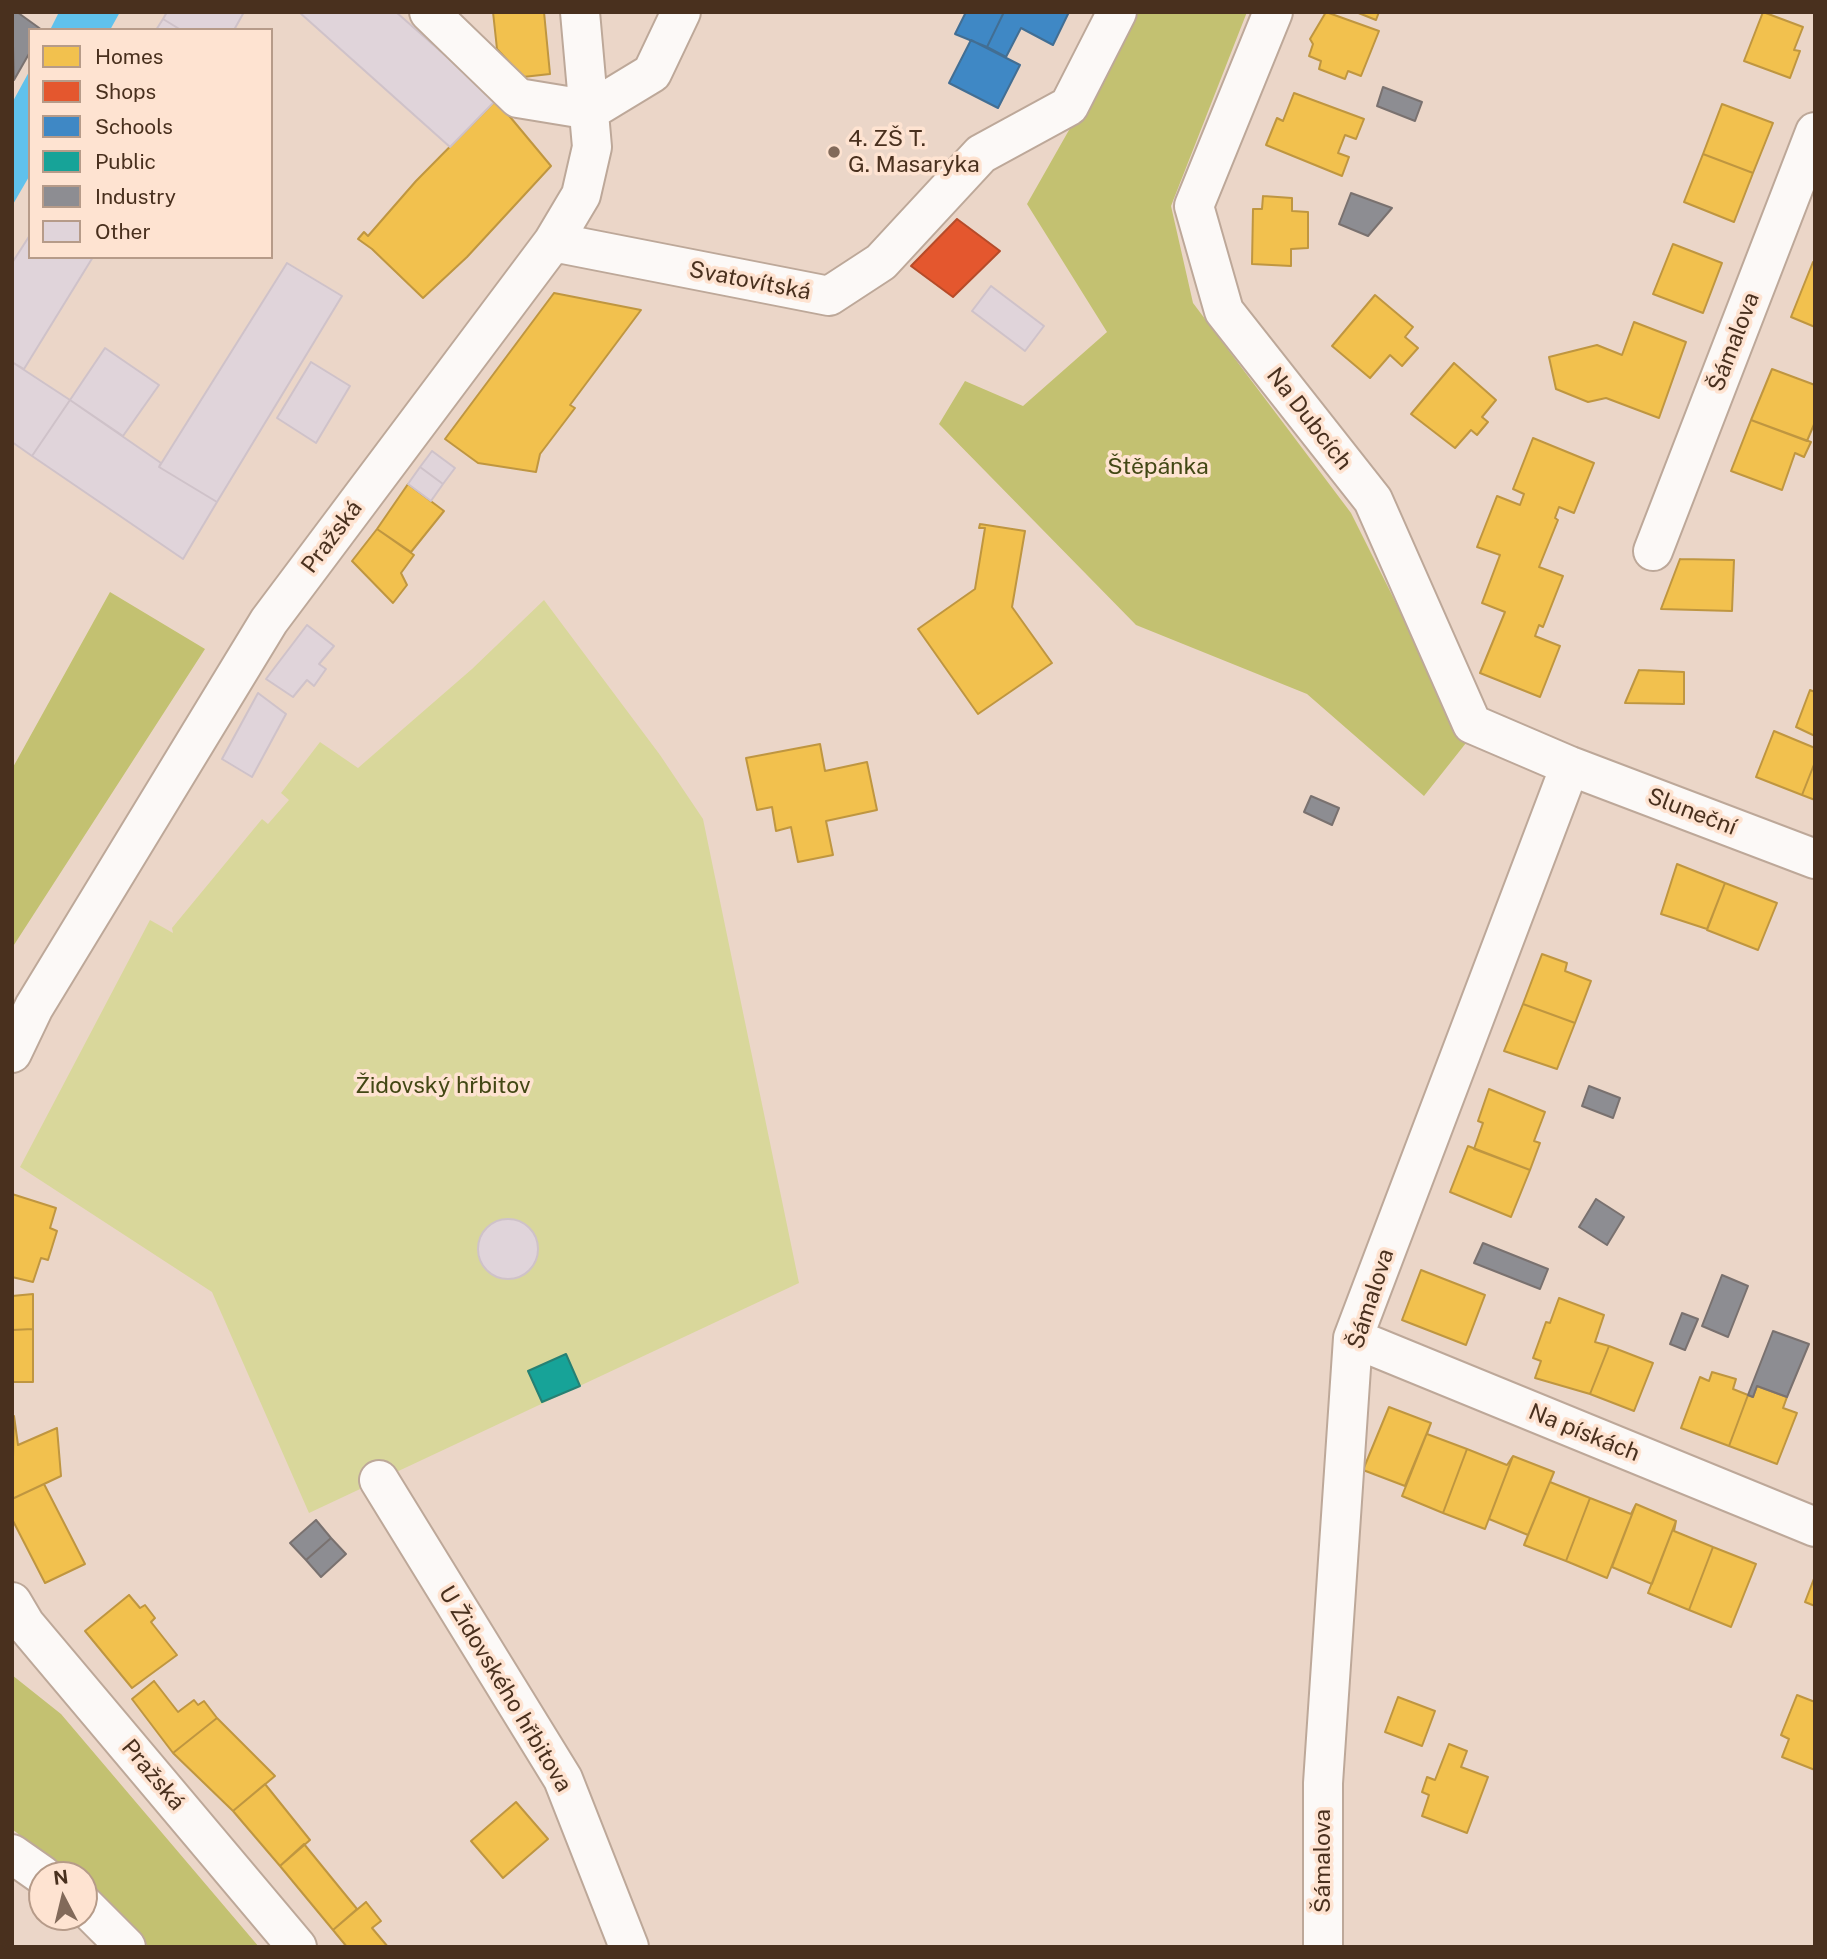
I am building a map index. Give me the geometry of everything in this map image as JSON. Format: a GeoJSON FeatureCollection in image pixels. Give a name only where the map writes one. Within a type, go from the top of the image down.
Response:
{"type":"FeatureCollection","features":[{"type":"Feature","properties":{"kind":"street"},"geometry":{"type":"LineString","coordinates":[[429,12],[518,98],[591,110],[652,73],[681,12]]}},
{"type":"Feature","properties":{"kind":"street","name":"Pražská"},"geometry":{"type":"LineString","coordinates":[[12,1053],[34,1007],[270,621],[552,242],[581,195],[592,148],[591,110],[580,12]]}},
{"type":"Feature","properties":{"kind":"street","name":"Svatovítská"},"geometry":{"type":"LineString","coordinates":[[552,242],[829,296],[881,262],[981,154],[1069,106],[1117,12]]}},
{"type":"Feature","properties":{"kind":"street","name":"Na Dubcích"},"geometry":{"type":"LineString","coordinates":[[1273,12],[1194,206],[1224,312],[1373,500],[1472,724],[1570,766]]}},
{"type":"Feature","properties":{"kind":"street","name":"Šámalova"},"geometry":{"type":"LineString","coordinates":[[1653,551],[1804,192],[1815,132]]}},
{"type":"Feature","properties":{"kind":"street","name":"Sluneční"},"geometry":{"type":"LineString","coordinates":[[1570,766],[1815,859]]}},
{"type":"Feature","properties":{"kind":"street","name":"Šámalova"},"geometry":{"type":"LineString","coordinates":[[1323,1947],[1323,1783],[1353,1338],[1570,766]]}},
{"type":"Feature","properties":{"kind":"street","name":"Na pískách"},"geometry":{"type":"LineString","coordinates":[[1353,1338],[1815,1527]]}},
{"type":"Feature","properties":{"kind":"street","name":"U Židovského hřbitova"},"geometry":{"type":"LineString","coordinates":[[379,1480],[563,1779],[629,1947]]}},
{"type":"Feature","properties":{"kind":"street","name":"Pražská"},"geometry":{"type":"LineString","coordinates":[[12,1602],[25,1624],[297,1947]]}},
{"type":"Feature","properties":{"kind":"street"},"geometry":{"type":"LineString","coordinates":[[12,1854],[28,1865]]}},
{"type":"Feature","properties":{"kind":"street"},"geometry":{"type":"LineString","coordinates":[[98,1919],[126,1947]]}},
{"type":"Feature","properties":{"kind":"green space","name":"Štěpánka"},"geometry":{"type":"Polygon","coordinates":[[[1136,12],[1247,12],[1171,206],[1193,303],[1351,513],[1466,743],[1424,796],[1307,694],[1136,625],[939,424],[965,381],[1023,406],[1107,332],[1027,204],[1136,12]]]}},
{"type":"Feature","properties":{"kind":"green space"},"geometry":{"type":"Polygon","coordinates":[[[110,592],[205,649],[12,948],[12,769],[110,592]]]}},
{"type":"Feature","properties":{"kind":"green space","name":"Židovský hřbitov"},"geometry":{"type":"Polygon","coordinates":[[[544,600],[660,755],[703,819],[799,1283],[309,1513],[212,1292],[20,1167],[150,920],[173,933],[172,928],[262,819],[268,824],[289,800],[281,793],[320,742],[358,768],[472,669],[544,600]]]}},
{"type":"Feature","properties":{"kind":"green space"},"geometry":{"type":"Polygon","coordinates":[[[12,1675],[61,1714],[259,1947],[149,1947],[118,1914],[98,1898],[98,1861],[52,1861],[12,1829],[12,1675]]]}},
{"type":"Feature","properties":{"kind":"water"},"geometry":{"type":"Polygon","coordinates":[[[59,12],[120,12],[111,28],[51,28],[59,12]]]}},
{"type":"Feature","properties":{"kind":"water"},"geometry":{"type":"Polygon","coordinates":[[[28,74],[28,178],[12,206],[12,103],[28,74]]]}},
{"type":"Feature","properties":{"kind":"building: Homes"},"geometry":{"type":"Polygon","coordinates":[[[493,12],[544,12],[550,74],[523,77],[497,49],[493,12]]]}},
{"type":"Feature","properties":{"kind":"building: Homes"},"geometry":{"type":"Polygon","coordinates":[[[1326,12],[1379,31],[1361,76],[1348,71],[1345,79],[1319,69],[1321,61],[1309,56],[1313,44],[1310,39],[1326,12]]]}},
{"type":"Feature","properties":{"kind":"building: Homes"},"geometry":{"type":"Polygon","coordinates":[[[1356,12],[1379,12],[1376,20],[1356,12]]]}},
{"type":"Feature","properties":{"kind":"building: Homes"},"geometry":{"type":"Polygon","coordinates":[[[1763,12],[1803,27],[1794,50],[1800,51],[1790,78],[1744,61],[1763,12]]]}},
{"type":"Feature","properties":{"kind":"building: Homes"},"geometry":{"type":"Polygon","coordinates":[[[1294,93],[1364,119],[1356,139],[1345,135],[1338,153],[1349,157],[1342,176],[1266,145],[1277,118],[1283,121],[1294,93]]]}},
{"type":"Feature","properties":{"kind":"building: Homes"},"geometry":{"type":"Polygon","coordinates":[[[496,100],[551,166],[467,257],[423,298],[358,239],[364,232],[368,236],[416,181],[496,100]]]}},
{"type":"Feature","properties":{"kind":"building: Homes"},"geometry":{"type":"Polygon","coordinates":[[[1722,104],[1773,123],[1753,173],[1703,154],[1722,104]]]}},
{"type":"Feature","properties":{"kind":"building: Homes"},"geometry":{"type":"Polygon","coordinates":[[[1703,154],[1753,173],[1734,222],[1684,202],[1703,154]]]}},
{"type":"Feature","properties":{"kind":"building: Homes"},"geometry":{"type":"Polygon","coordinates":[[[1263,196],[1292,198],[1292,211],[1308,212],[1308,248],[1291,249],[1291,266],[1252,264],[1253,209],[1262,209],[1263,196]]]}},
{"type":"Feature","properties":{"kind":"building: Homes"},"geometry":{"type":"Polygon","coordinates":[[[1673,244],[1722,263],[1703,313],[1653,294],[1673,244]]]}},
{"type":"Feature","properties":{"kind":"building: Homes"},"geometry":{"type":"Polygon","coordinates":[[[1813,262],[1815,263],[1815,327],[1791,317],[1813,262]]]}},
{"type":"Feature","properties":{"kind":"building: Homes"},"geometry":{"type":"Polygon","coordinates":[[[554,293],[641,310],[570,405],[575,408],[540,454],[536,472],[478,463],[445,439],[554,293]]]}},
{"type":"Feature","properties":{"kind":"building: Homes"},"geometry":{"type":"Polygon","coordinates":[[[1375,295],[1413,327],[1405,337],[1418,348],[1402,366],[1390,355],[1370,378],[1332,346],[1375,295]]]}},
{"type":"Feature","properties":{"kind":"building: Homes"},"geometry":{"type":"Polygon","coordinates":[[[1634,322],[1686,342],[1659,418],[1606,398],[1588,402],[1556,389],[1549,357],[1597,345],[1622,355],[1634,322]]]}},
{"type":"Feature","properties":{"kind":"building: Homes"},"geometry":{"type":"Polygon","coordinates":[[[1454,363],[1496,400],[1482,417],[1488,422],[1477,435],[1471,430],[1455,448],[1411,414],[1454,363]]]}},
{"type":"Feature","properties":{"kind":"building: Homes"},"geometry":{"type":"Polygon","coordinates":[[[1772,369],[1815,385],[1815,422],[1807,441],[1751,420],[1772,369]]]}},
{"type":"Feature","properties":{"kind":"building: Homes"},"geometry":{"type":"Polygon","coordinates":[[[1751,420],[1811,442],[1804,457],[1795,453],[1782,490],[1731,471],[1751,420]]]}},
{"type":"Feature","properties":{"kind":"building: Homes"},"geometry":{"type":"Polygon","coordinates":[[[1533,438],[1594,463],[1574,513],[1559,507],[1555,518],[1558,520],[1539,567],[1563,576],[1543,627],[1539,625],[1535,636],[1560,646],[1540,697],[1480,673],[1505,612],[1482,603],[1500,555],[1477,547],[1497,496],[1520,505],[1524,494],[1513,489],[1533,438]]]}},
{"type":"Feature","properties":{"kind":"building: Homes"},"geometry":{"type":"Polygon","coordinates":[[[408,484],[444,511],[411,552],[377,529],[408,484]]]}},
{"type":"Feature","properties":{"kind":"building: Homes"},"geometry":{"type":"Polygon","coordinates":[[[980,524],[1025,531],[1012,607],[1052,663],[978,714],[918,629],[975,589],[985,528],[979,528],[980,524]]]}},
{"type":"Feature","properties":{"kind":"building: Homes"},"geometry":{"type":"Polygon","coordinates":[[[377,529],[414,555],[401,573],[407,585],[393,603],[352,561],[377,529]]]}},
{"type":"Feature","properties":{"kind":"building: Homes"},"geometry":{"type":"Polygon","coordinates":[[[1680,559],[1734,560],[1732,611],[1661,609],[1680,559]]]}},
{"type":"Feature","properties":{"kind":"building: Homes"},"geometry":{"type":"Polygon","coordinates":[[[1639,670],[1684,672],[1684,704],[1625,703],[1639,670]]]}},
{"type":"Feature","properties":{"kind":"building: Homes"},"geometry":{"type":"Polygon","coordinates":[[[1810,690],[1815,692],[1815,736],[1796,727],[1810,690]]]}},
{"type":"Feature","properties":{"kind":"building: Homes"},"geometry":{"type":"Polygon","coordinates":[[[1774,731],[1815,748],[1815,762],[1802,795],[1756,777],[1774,731]]]}},
{"type":"Feature","properties":{"kind":"building: Homes"},"geometry":{"type":"Polygon","coordinates":[[[820,744],[825,771],[867,762],[877,810],[826,821],[833,855],[798,862],[791,827],[776,831],[772,807],[757,810],[746,758],[820,744]]]}},
{"type":"Feature","properties":{"kind":"building: Homes"},"geometry":{"type":"Polygon","coordinates":[[[1815,762],[1815,800],[1802,795],[1815,762]]]}},
{"type":"Feature","properties":{"kind":"building: Homes"},"geometry":{"type":"Polygon","coordinates":[[[1677,864],[1725,883],[1707,929],[1661,914],[1677,864]]]}},
{"type":"Feature","properties":{"kind":"building: Homes"},"geometry":{"type":"Polygon","coordinates":[[[1725,883],[1777,903],[1758,950],[1707,930],[1725,883]]]}},
{"type":"Feature","properties":{"kind":"building: Homes"},"geometry":{"type":"Polygon","coordinates":[[[1542,954],[1567,963],[1565,971],[1591,981],[1575,1023],[1523,1004],[1542,954]]]}},
{"type":"Feature","properties":{"kind":"building: Homes"},"geometry":{"type":"Polygon","coordinates":[[[1523,1004],[1575,1023],[1557,1069],[1504,1051],[1523,1004]]]}},
{"type":"Feature","properties":{"kind":"building: Homes"},"geometry":{"type":"Polygon","coordinates":[[[1489,1089],[1545,1112],[1534,1141],[1540,1143],[1530,1170],[1474,1149],[1483,1123],[1478,1121],[1489,1089]]]}},
{"type":"Feature","properties":{"kind":"building: Homes"},"geometry":{"type":"Polygon","coordinates":[[[1468,1146],[1530,1170],[1511,1217],[1450,1192],[1468,1146]]]}},
{"type":"Feature","properties":{"kind":"building: Homes"},"geometry":{"type":"Polygon","coordinates":[[[12,1194],[56,1208],[50,1228],[57,1231],[48,1260],[41,1258],[33,1282],[12,1277],[12,1194]]]}},
{"type":"Feature","properties":{"kind":"building: Homes"},"geometry":{"type":"Polygon","coordinates":[[[1421,1270],[1485,1295],[1466,1345],[1402,1320],[1421,1270]]]}},
{"type":"Feature","properties":{"kind":"building: Homes"},"geometry":{"type":"Polygon","coordinates":[[[33,1294],[33,1329],[12,1330],[12,1296],[33,1294]]]}},
{"type":"Feature","properties":{"kind":"building: Homes"},"geometry":{"type":"Polygon","coordinates":[[[1559,1298],[1604,1315],[1595,1342],[1609,1346],[1590,1394],[1535,1378],[1541,1361],[1533,1358],[1546,1322],[1550,1323],[1559,1298]]]}},
{"type":"Feature","properties":{"kind":"building: Homes"},"geometry":{"type":"Polygon","coordinates":[[[33,1329],[33,1382],[12,1382],[12,1330],[33,1329]]]}},
{"type":"Feature","properties":{"kind":"building: Homes"},"geometry":{"type":"Polygon","coordinates":[[[1609,1346],[1653,1363],[1634,1411],[1590,1394],[1609,1346]]]}},
{"type":"Feature","properties":{"kind":"building: Homes"},"geometry":{"type":"Polygon","coordinates":[[[1712,1372],[1736,1379],[1733,1389],[1748,1395],[1729,1446],[1681,1428],[1700,1377],[1709,1381],[1712,1372]]]}},
{"type":"Feature","properties":{"kind":"building: Homes"},"geometry":{"type":"Polygon","coordinates":[[[1757,1386],[1787,1397],[1783,1408],[1797,1413],[1777,1464],[1729,1446],[1748,1395],[1753,1397],[1757,1386]]]}},
{"type":"Feature","properties":{"kind":"building: Homes"},"geometry":{"type":"Polygon","coordinates":[[[1389,1407],[1431,1423],[1405,1486],[1363,1470],[1389,1407]]]}},
{"type":"Feature","properties":{"kind":"building: Homes"},"geometry":{"type":"Polygon","coordinates":[[[14,1416],[18,1445],[57,1428],[61,1476],[12,1499],[14,1416]]]}},
{"type":"Feature","properties":{"kind":"building: Homes"},"geometry":{"type":"Polygon","coordinates":[[[1431,1423],[1427,1434],[1467,1449],[1443,1513],[1402,1496],[1431,1423]]]}},
{"type":"Feature","properties":{"kind":"building: Homes"},"geometry":{"type":"Polygon","coordinates":[[[1467,1449],[1507,1465],[1513,1456],[1485,1529],[1443,1513],[1467,1449]]]}},
{"type":"Feature","properties":{"kind":"building: Homes"},"geometry":{"type":"Polygon","coordinates":[[[1513,1456],[1554,1472],[1528,1535],[1489,1519],[1513,1456]]]}},
{"type":"Feature","properties":{"kind":"building: Homes"},"geometry":{"type":"Polygon","coordinates":[[[1554,1472],[1550,1482],[1590,1498],[1566,1561],[1524,1545],[1554,1472]]]}},
{"type":"Feature","properties":{"kind":"building: Homes"},"geometry":{"type":"Polygon","coordinates":[[[44,1484],[85,1564],[45,1583],[12,1519],[12,1499],[44,1484]]]}},
{"type":"Feature","properties":{"kind":"building: Homes"},"geometry":{"type":"Polygon","coordinates":[[[1590,1498],[1631,1514],[1636,1504],[1607,1578],[1566,1561],[1590,1498]]]}},
{"type":"Feature","properties":{"kind":"building: Homes"},"geometry":{"type":"Polygon","coordinates":[[[1636,1504],[1676,1521],[1652,1584],[1612,1567],[1636,1504]]]}},
{"type":"Feature","properties":{"kind":"building: Homes"},"geometry":{"type":"Polygon","coordinates":[[[1676,1521],[1674,1531],[1713,1547],[1689,1610],[1648,1593],[1676,1521]]]}},
{"type":"Feature","properties":{"kind":"building: Homes"},"geometry":{"type":"Polygon","coordinates":[[[1713,1547],[1756,1564],[1731,1627],[1689,1610],[1713,1547]]]}},
{"type":"Feature","properties":{"kind":"building: Homes"},"geometry":{"type":"Polygon","coordinates":[[[1815,1576],[1815,1606],[1805,1602],[1815,1576]]]}},
{"type":"Feature","properties":{"kind":"building: Homes"},"geometry":{"type":"Polygon","coordinates":[[[129,1595],[140,1608],[145,1605],[155,1618],[151,1622],[177,1655],[132,1688],[85,1631],[129,1595]]]}},
{"type":"Feature","properties":{"kind":"building: Homes"},"geometry":{"type":"Polygon","coordinates":[[[154,1681],[178,1712],[194,1700],[198,1705],[204,1701],[217,1718],[173,1753],[132,1699],[154,1681]]]}},
{"type":"Feature","properties":{"kind":"building: Homes"},"geometry":{"type":"Polygon","coordinates":[[[1797,1695],[1815,1702],[1815,1770],[1782,1757],[1789,1739],[1781,1735],[1797,1695]]]}},
{"type":"Feature","properties":{"kind":"building: Homes"},"geometry":{"type":"Polygon","coordinates":[[[1398,1697],[1435,1711],[1422,1746],[1385,1732],[1398,1697]]]}},
{"type":"Feature","properties":{"kind":"building: Homes"},"geometry":{"type":"Polygon","coordinates":[[[217,1718],[275,1776],[233,1811],[173,1753],[217,1718]]]}},
{"type":"Feature","properties":{"kind":"building: Homes"},"geometry":{"type":"Polygon","coordinates":[[[1449,1744],[1467,1751],[1461,1767],[1488,1777],[1467,1833],[1422,1816],[1429,1795],[1422,1792],[1427,1777],[1435,1780],[1449,1744]]]}},
{"type":"Feature","properties":{"kind":"building: Homes"},"geometry":{"type":"Polygon","coordinates":[[[265,1784],[310,1840],[280,1866],[233,1811],[265,1784]]]}},
{"type":"Feature","properties":{"kind":"building: Homes"},"geometry":{"type":"Polygon","coordinates":[[[516,1802],[548,1839],[503,1878],[471,1841],[516,1802]]]}},
{"type":"Feature","properties":{"kind":"building: Homes"},"geometry":{"type":"Polygon","coordinates":[[[304,1844],[357,1909],[333,1930],[280,1866],[304,1844]]]}},
{"type":"Feature","properties":{"kind":"building: Homes"},"geometry":{"type":"Polygon","coordinates":[[[366,1902],[381,1921],[372,1928],[388,1947],[347,1947],[333,1930],[366,1902]]]}},
{"type":"Feature","properties":{"kind":"building: Shops"},"geometry":{"type":"Polygon","coordinates":[[[957,219],[1000,251],[953,297],[911,266],[957,219]]]}},
{"type":"Feature","properties":{"kind":"building: Schools"},"geometry":{"type":"Polygon","coordinates":[[[966,12],[1004,12],[987,47],[955,34],[966,12]]]}},
{"type":"Feature","properties":{"kind":"building: Schools"},"geometry":{"type":"Polygon","coordinates":[[[1004,12],[1069,12],[1053,45],[1021,28],[1006,57],[987,47],[1004,12]]]}},
{"type":"Feature","properties":{"kind":"building: Schools"},"geometry":{"type":"Polygon","coordinates":[[[971,40],[1020,65],[998,108],[949,83],[971,40]]]}},
{"type":"Feature","properties":{"kind":"building: Public"},"geometry":{"type":"Polygon","coordinates":[[[566,1354],[580,1386],[542,1402],[528,1371],[566,1354]]]}},
{"type":"Feature","properties":{"kind":"building: Industry"},"geometry":{"type":"Polygon","coordinates":[[[12,12],[17,12],[39,28],[28,28],[28,56],[14,80],[12,12]]]}},
{"type":"Feature","properties":{"kind":"building: Industry"},"geometry":{"type":"Polygon","coordinates":[[[1383,87],[1422,102],[1415,121],[1377,106],[1383,87]]]}},
{"type":"Feature","properties":{"kind":"building: Industry"},"geometry":{"type":"Polygon","coordinates":[[[1351,193],[1392,208],[1368,236],[1339,224],[1351,193]]]}},
{"type":"Feature","properties":{"kind":"building: Industry"},"geometry":{"type":"Polygon","coordinates":[[[1311,796],[1339,808],[1332,825],[1304,812],[1311,796]]]}},
{"type":"Feature","properties":{"kind":"building: Industry"},"geometry":{"type":"Polygon","coordinates":[[[1589,1086],[1620,1098],[1613,1118],[1582,1106],[1589,1086]]]}},
{"type":"Feature","properties":{"kind":"building: Industry"},"geometry":{"type":"Polygon","coordinates":[[[1596,1199],[1624,1217],[1607,1245],[1579,1227],[1596,1199]]]}},
{"type":"Feature","properties":{"kind":"building: Industry"},"geometry":{"type":"Polygon","coordinates":[[[1483,1243],[1548,1269],[1540,1289],[1474,1263],[1483,1243]]]}},
{"type":"Feature","properties":{"kind":"building: Industry"},"geometry":{"type":"Polygon","coordinates":[[[1722,1275],[1748,1286],[1728,1337],[1702,1326],[1722,1275]]]}},
{"type":"Feature","properties":{"kind":"building: Industry"},"geometry":{"type":"Polygon","coordinates":[[[1682,1313],[1698,1319],[1685,1350],[1670,1344],[1682,1313]]]}},
{"type":"Feature","properties":{"kind":"building: Industry"},"geometry":{"type":"Polygon","coordinates":[[[1773,1331],[1809,1344],[1787,1397],[1757,1386],[1753,1397],[1748,1395],[1773,1331]]]}},
{"type":"Feature","properties":{"kind":"building: Industry"},"geometry":{"type":"Polygon","coordinates":[[[316,1520],[331,1538],[306,1560],[290,1543],[316,1520]]]}},
{"type":"Feature","properties":{"kind":"building: Industry"},"geometry":{"type":"Polygon","coordinates":[[[331,1538],[346,1554],[321,1577],[306,1560],[331,1538]]]}},
{"type":"Feature","properties":{"kind":"building: Other"},"geometry":{"type":"Polygon","coordinates":[[[167,12],[244,12],[235,28],[178,28],[163,19],[167,12]]]}},
{"type":"Feature","properties":{"kind":"building: Other"},"geometry":{"type":"Polygon","coordinates":[[[299,12],[396,12],[496,100],[450,147],[299,12]]]}},
{"type":"Feature","properties":{"kind":"building: Other"},"geometry":{"type":"Polygon","coordinates":[[[163,19],[178,28],[157,28],[163,19]]]}},
{"type":"Feature","properties":{"kind":"building: Other"},"geometry":{"type":"Polygon","coordinates":[[[28,238],[28,259],[92,259],[24,369],[12,362],[12,263],[28,238]]]}},
{"type":"Feature","properties":{"kind":"building: Other"},"geometry":{"type":"Polygon","coordinates":[[[287,263],[342,296],[217,502],[159,467],[287,263]]]}},
{"type":"Feature","properties":{"kind":"building: Other"},"geometry":{"type":"Polygon","coordinates":[[[991,286],[1044,326],[1025,351],[972,311],[991,286]]]}},
{"type":"Feature","properties":{"kind":"building: Other"},"geometry":{"type":"Polygon","coordinates":[[[105,348],[159,385],[123,436],[70,400],[105,348]]]}},
{"type":"Feature","properties":{"kind":"building: Other"},"geometry":{"type":"Polygon","coordinates":[[[12,362],[70,400],[32,456],[12,442],[12,362]]]}},
{"type":"Feature","properties":{"kind":"building: Other"},"geometry":{"type":"Polygon","coordinates":[[[311,362],[350,386],[316,443],[277,418],[311,362]]]}},
{"type":"Feature","properties":{"kind":"building: Other"},"geometry":{"type":"Polygon","coordinates":[[[70,400],[161,463],[159,467],[217,502],[183,559],[32,456],[70,400]]]}},
{"type":"Feature","properties":{"kind":"building: Other"},"geometry":{"type":"Polygon","coordinates":[[[432,451],[455,468],[443,484],[420,467],[432,451]]]}},
{"type":"Feature","properties":{"kind":"building: Other"},"geometry":{"type":"Polygon","coordinates":[[[420,467],[443,484],[431,501],[408,484],[420,467]]]}},
{"type":"Feature","properties":{"kind":"building: Other"},"geometry":{"type":"Polygon","coordinates":[[[307,625],[334,646],[319,664],[326,669],[314,686],[307,680],[293,697],[266,679],[307,625]]]}},
{"type":"Feature","properties":{"kind":"building: Other"},"geometry":{"type":"Polygon","coordinates":[[[258,693],[286,714],[252,777],[222,759],[258,693]]]}},
{"type":"Feature","properties":{"kind":"building: Other"},"geometry":{"type":"Polygon","coordinates":[[[502,1219],[514,1219],[530,1227],[536,1237],[536,1261],[530,1271],[514,1279],[502,1279],[486,1271],[478,1255],[478,1243],[486,1227],[502,1219]]]}},
{"type":"Feature","properties":{"kind":"place","name":"4. ZŠ T. G. Masaryka"},"geometry":{"type":"Point","coordinates":[834,152]}}]}
